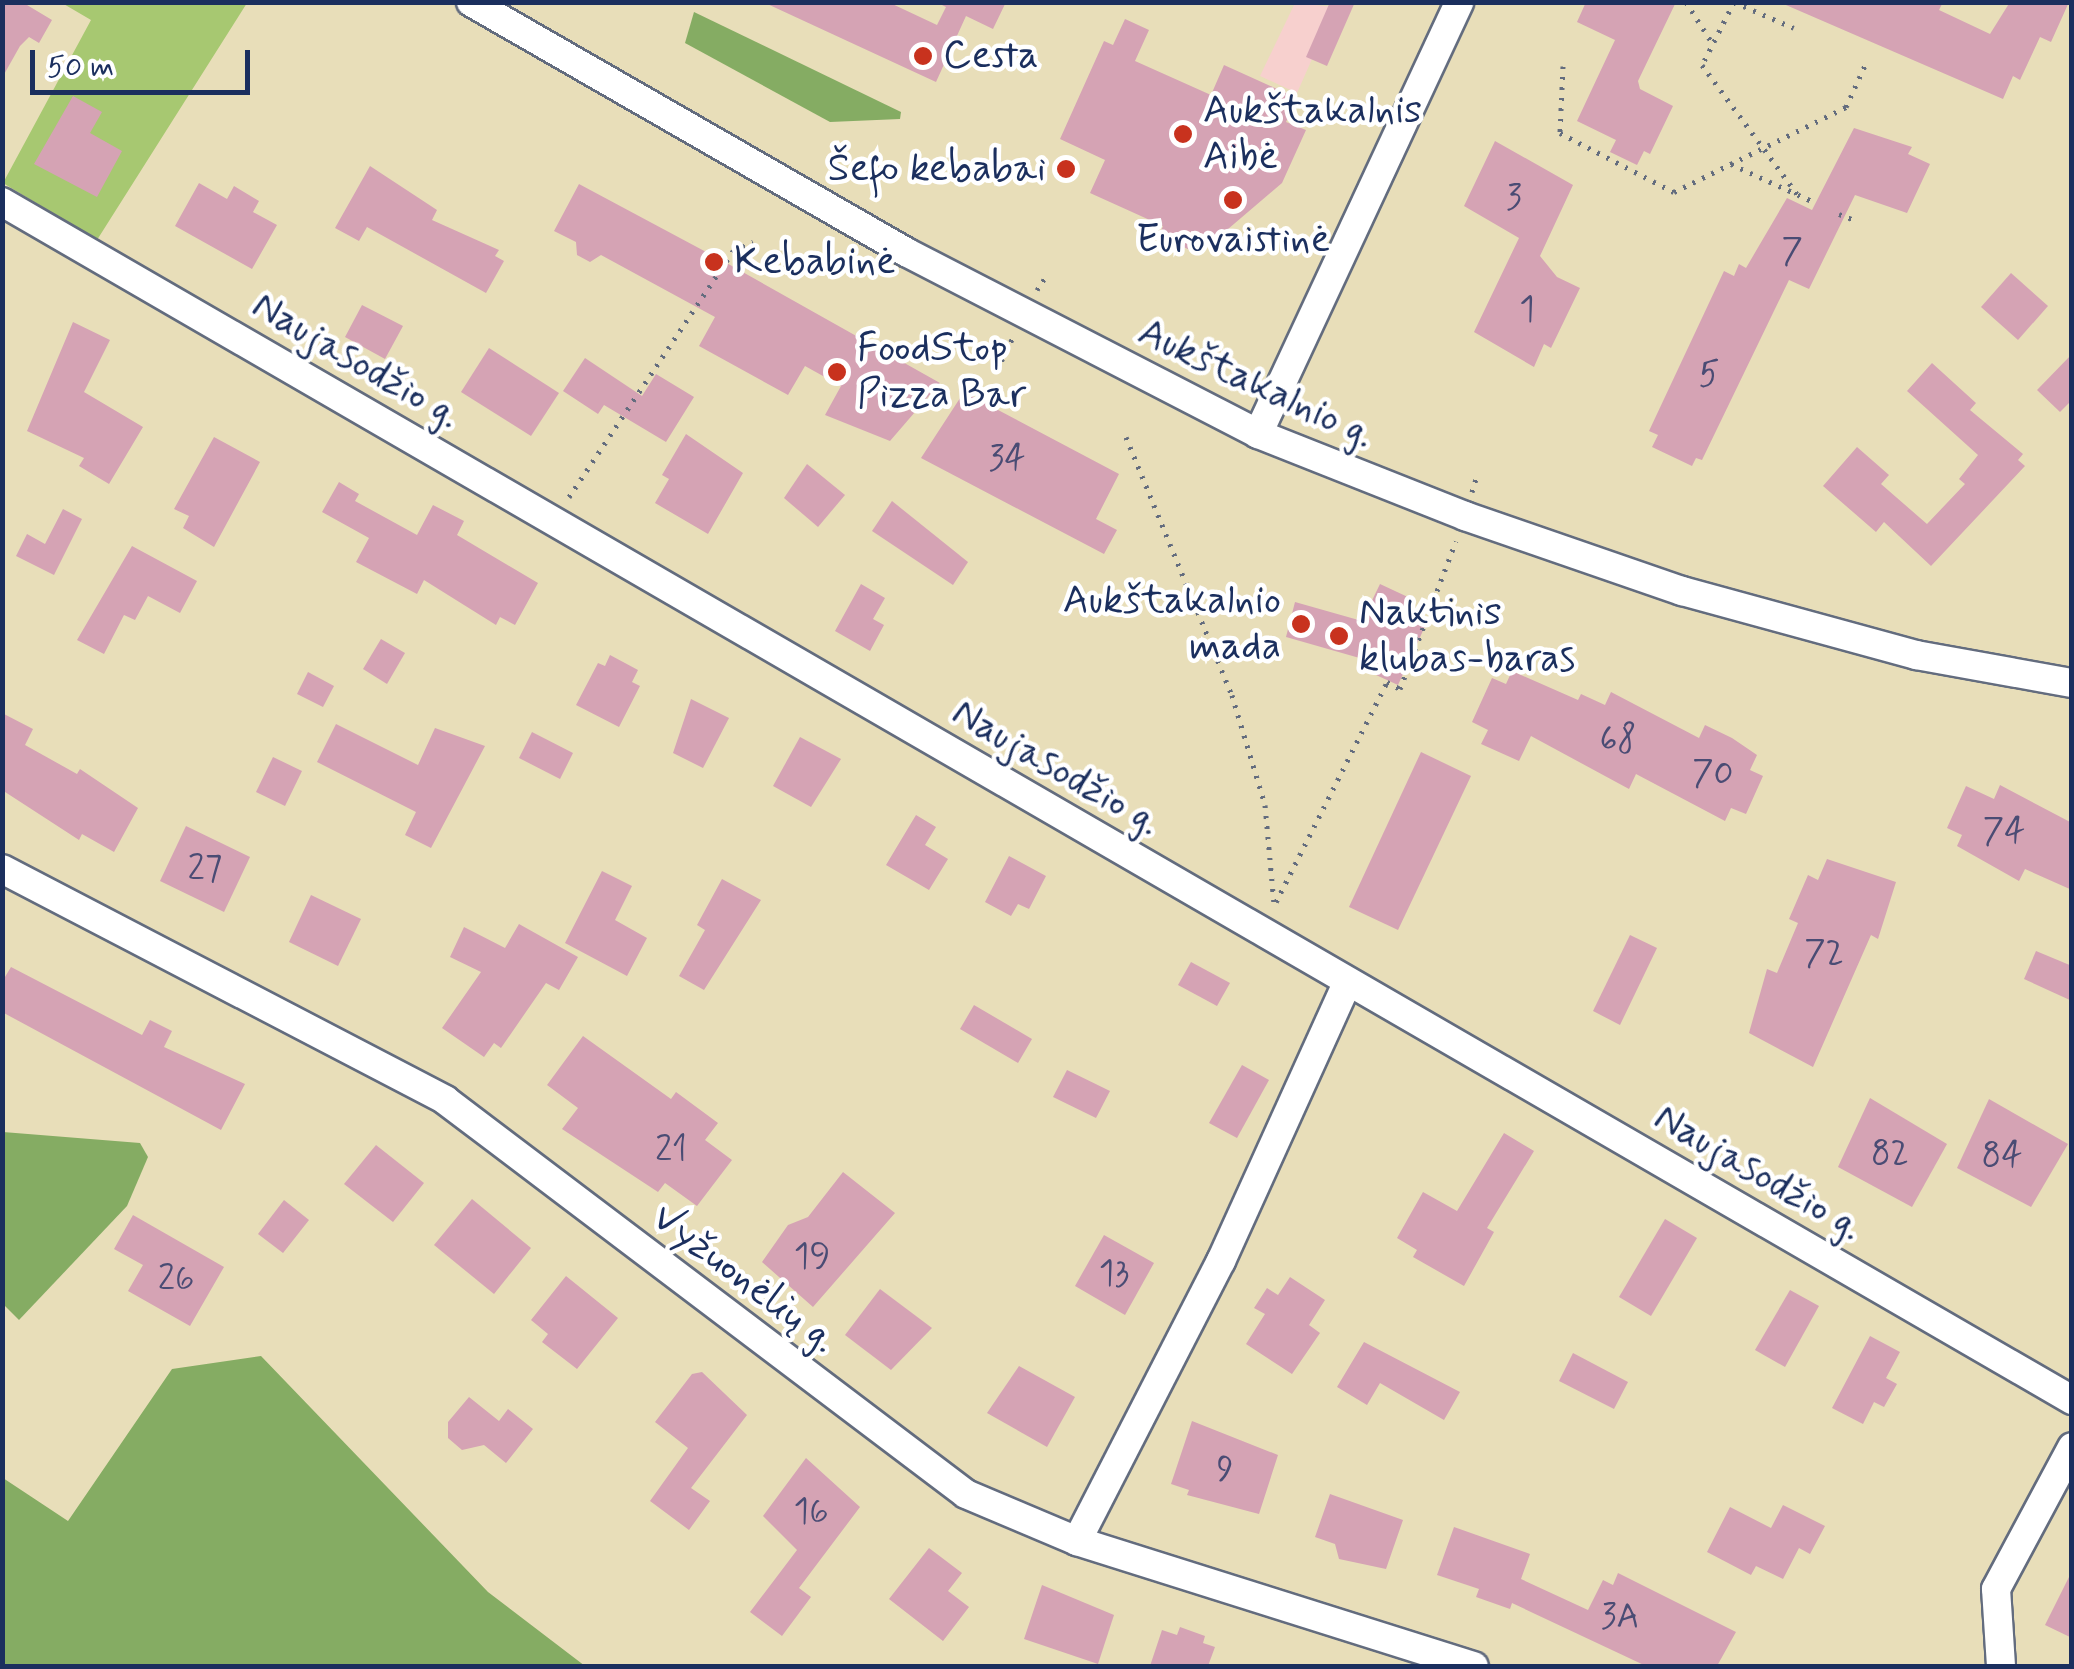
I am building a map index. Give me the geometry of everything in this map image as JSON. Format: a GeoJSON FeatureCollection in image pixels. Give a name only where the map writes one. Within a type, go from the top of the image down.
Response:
{"type":"FeatureCollection","features":[{"type":"Feature","properties":{"kind":"street","name":"Aukštakalnio g."},"geometry":{"type":"LineString","coordinates":[[471,2],[923,261],[1258,434],[1465,516],[1682,591],[1916,655],[2072,683]]}},
{"type":"Feature","properties":{"kind":"street"},"geometry":{"type":"LineString","coordinates":[[1258,434],[1460,2]]}},
{"type":"Feature","properties":{"kind":"street","name":"Naujasodžio g."},"geometry":{"type":"LineString","coordinates":[[2,202],[2072,1400]]}},
{"type":"Feature","properties":{"kind":"street","name":"Vyžuonėlių g."},"geometry":{"type":"LineString","coordinates":[[2,869],[445,1100],[931,1473],[1076,1542],[1474,1666]]}},
{"type":"Feature","properties":{"kind":"street"},"geometry":{"type":"LineString","coordinates":[[1076,1542],[1221,1261],[1347,982]]}},
{"type":"Feature","properties":{"kind":"street"},"geometry":{"type":"LineString","coordinates":[[2001,1666],[1996,1589],[2072,1447]]}},
{"type":"Feature","properties":{"kind":"path"},"geometry":{"type":"LineString","coordinates":[[1686,2],[1713,44]]}},
{"type":"Feature","properties":{"kind":"path"},"geometry":{"type":"LineString","coordinates":[[1794,28],[1734,2],[1702,65],[1798,194]]}},
{"type":"Feature","properties":{"kind":"path"},"geometry":{"type":"LineString","coordinates":[[1562,66],[1560,133],[1674,192],[1846,108],[1866,60]]}},
{"type":"Feature","properties":{"kind":"path"},"geometry":{"type":"LineString","coordinates":[[1732,164],[1816,203]]}},
{"type":"Feature","properties":{"kind":"path"},"geometry":{"type":"LineString","coordinates":[[1839,214],[1857,222]]}},
{"type":"Feature","properties":{"kind":"path"},"geometry":{"type":"LineString","coordinates":[[567,500],[734,251],[753,242]]}},
{"type":"Feature","properties":{"kind":"path"},"geometry":{"type":"LineString","coordinates":[[1126,437],[1232,695],[1265,805],[1274,904],[1386,682],[1400,688],[1433,615],[1478,476]]}},
{"type":"Feature","properties":{"kind":"shaded area"},"geometry":{"type":"Polygon","coordinates":[[[1295,3],[1335,7],[1297,93],[1260,76],[1295,3]]]}},
{"type":"Feature","properties":{"kind":"green space"},"geometry":{"type":"Polygon","coordinates":[[[62,3],[247,3],[97,240],[3,183],[91,20],[62,3]]]}},
{"type":"Feature","properties":{"kind":"green space"},"geometry":{"type":"Polygon","coordinates":[[[694,12],[901,112],[900,119],[830,122],[685,43],[694,12]]]}},
{"type":"Feature","properties":{"kind":"green space"},"geometry":{"type":"Polygon","coordinates":[[[3,1132],[140,1143],[148,1157],[127,1206],[19,1320],[3,1304],[3,1132]]]}},
{"type":"Feature","properties":{"kind":"green space"},"geometry":{"type":"Polygon","coordinates":[[[261,1356],[488,1592],[585,1666],[3,1666],[3,1478],[68,1521],[172,1369],[261,1356]]]}},
{"type":"Feature","properties":{"kind":"building"},"geometry":{"type":"Polygon","coordinates":[[[2,2],[22,2],[52,20],[39,43],[29,37],[20,46],[2,78],[2,2]]]}},
{"type":"Feature","properties":{"kind":"building"},"geometry":{"type":"Polygon","coordinates":[[[763,2],[888,2],[937,25],[946,7],[936,2],[1006,2],[993,29],[966,16],[936,82],[763,2]]]}},
{"type":"Feature","properties":{"kind":"building"},"geometry":{"type":"Polygon","coordinates":[[[1330,2],[1355,2],[1327,66],[1306,57],[1330,2]]]}},
{"type":"Feature","properties":{"kind":"building"},"geometry":{"type":"Polygon","coordinates":[[[1586,2],[1676,2],[1638,81],[1640,89],[1673,106],[1650,154],[1644,151],[1637,165],[1610,152],[1616,140],[1577,121],[1615,40],[1577,22],[1586,2]]]}},
{"type":"Feature","properties":{"kind":"building"},"geometry":{"type":"Polygon","coordinates":[[[1779,2],[1943,2],[1939,10],[1990,34],[2010,2],[2069,2],[2051,42],[2040,37],[2020,80],[2013,76],[2003,99],[1779,2]]]}},
{"type":"Feature","properties":{"kind":"building","name":"Aukštakalnis Aibė"},"geometry":{"type":"Polygon","coordinates":[[[1125,19],[1149,30],[1135,61],[1211,95],[1224,65],[1297,98],[1286,122],[1306,130],[1282,183],[1214,241],[1197,233],[1190,250],[1159,236],[1163,226],[1090,193],[1105,160],[1060,139],[1104,41],[1113,45],[1125,19]]]}},
{"type":"Feature","properties":{"kind":"building"},"geometry":{"type":"Polygon","coordinates":[[[73,96],[102,112],[90,133],[122,151],[97,197],[34,164],[73,96]]]}},
{"type":"Feature","properties":{"kind":"building"},"geometry":{"type":"Polygon","coordinates":[[[1854,128],[1912,147],[1908,154],[1930,164],[1907,213],[1855,195],[1809,289],[1789,280],[1702,460],[1696,458],[1692,466],[1652,447],[1658,435],[1649,431],[1724,271],[1734,276],[1739,264],[1746,268],[1787,198],[1812,210],[1854,128]]]}},
{"type":"Feature","properties":{"kind":"building"},"geometry":{"type":"Polygon","coordinates":[[[1495,141],[1573,185],[1540,256],[1557,277],[1580,288],[1551,348],[1544,344],[1534,367],[1474,332],[1519,238],[1464,206],[1495,141]]]}},
{"type":"Feature","properties":{"kind":"building"},"geometry":{"type":"Polygon","coordinates":[[[370,166],[437,210],[432,220],[499,250],[495,256],[504,261],[486,293],[367,227],[359,241],[335,228],[370,166]]]}},
{"type":"Feature","properties":{"kind":"building"},"geometry":{"type":"Polygon","coordinates":[[[199,183],[227,199],[234,186],[259,201],[253,212],[277,225],[252,269],[175,226],[199,183]]]}},
{"type":"Feature","properties":{"kind":"building"},"geometry":{"type":"Polygon","coordinates":[[[579,184],[940,383],[890,441],[825,415],[841,386],[805,366],[788,395],[699,346],[715,317],[601,255],[590,262],[577,255],[576,242],[554,231],[579,184]]]}},
{"type":"Feature","properties":{"kind":"building"},"geometry":{"type":"Polygon","coordinates":[[[2011,273],[2048,306],[2018,340],[1981,307],[2011,273]]]}},
{"type":"Feature","properties":{"kind":"building"},"geometry":{"type":"Polygon","coordinates":[[[362,305],[403,326],[385,359],[345,337],[362,305]]]}},
{"type":"Feature","properties":{"kind":"building"},"geometry":{"type":"Polygon","coordinates":[[[73,322],[110,340],[84,392],[143,427],[109,484],[79,466],[84,458],[27,431],[73,322]]]}},
{"type":"Feature","properties":{"kind":"building"},"geometry":{"type":"Polygon","coordinates":[[[489,348],[559,393],[531,436],[461,392],[489,348]]]}},
{"type":"Feature","properties":{"kind":"building"},"geometry":{"type":"Polygon","coordinates":[[[2072,354],[2072,400],[2060,412],[2037,390],[2072,354]]]}},
{"type":"Feature","properties":{"kind":"building"},"geometry":{"type":"Polygon","coordinates":[[[585,358],[642,396],[656,374],[694,397],[666,442],[604,405],[598,414],[563,391],[585,358]]]}},
{"type":"Feature","properties":{"kind":"building"},"geometry":{"type":"Polygon","coordinates":[[[1932,363],[1976,403],[1970,410],[2023,454],[2018,460],[2025,466],[1931,566],[1884,522],[1876,532],[1823,486],[1857,447],[1889,475],[1881,484],[1927,524],[1965,484],[1959,479],[1978,455],[1907,391],[1932,363]]]}},
{"type":"Feature","properties":{"kind":"building"},"geometry":{"type":"Polygon","coordinates":[[[964,392],[1119,474],[1096,519],[1117,530],[1104,554],[921,458],[964,392]]]}},
{"type":"Feature","properties":{"kind":"building"},"geometry":{"type":"Polygon","coordinates":[[[686,434],[743,473],[708,534],[655,503],[669,479],[662,475],[686,434]]]}},
{"type":"Feature","properties":{"kind":"building"},"geometry":{"type":"Polygon","coordinates":[[[214,437],[260,462],[214,547],[183,528],[189,516],[174,509],[214,437]]]}},
{"type":"Feature","properties":{"kind":"building"},"geometry":{"type":"Polygon","coordinates":[[[807,464],[845,495],[818,527],[784,498],[807,464]]]}},
{"type":"Feature","properties":{"kind":"building"},"geometry":{"type":"Polygon","coordinates":[[[339,482],[359,494],[355,501],[417,535],[433,505],[464,521],[457,535],[538,583],[515,625],[500,617],[496,625],[424,580],[417,594],[356,562],[369,538],[322,512],[339,482]]]}},
{"type":"Feature","properties":{"kind":"building"},"geometry":{"type":"Polygon","coordinates":[[[892,501],[968,562],[953,585],[872,531],[892,501]]]}},
{"type":"Feature","properties":{"kind":"building"},"geometry":{"type":"Polygon","coordinates":[[[63,509],[82,519],[54,575],[16,556],[27,534],[45,544],[63,509]]]}},
{"type":"Feature","properties":{"kind":"building"},"geometry":{"type":"Polygon","coordinates":[[[132,546],[197,581],[180,613],[148,596],[135,620],[124,615],[104,654],[77,640],[132,546]]]}},
{"type":"Feature","properties":{"kind":"building"},"geometry":{"type":"Polygon","coordinates":[[[861,584],[885,598],[873,619],[884,625],[870,651],[835,631],[861,584]]]}},
{"type":"Feature","properties":{"kind":"building"},"geometry":{"type":"Polygon","coordinates":[[[1380,584],[1410,598],[1404,611],[1427,622],[1398,685],[1365,670],[1370,661],[1286,637],[1295,602],[1362,621],[1380,584]]]}},
{"type":"Feature","properties":{"kind":"building"},"geometry":{"type":"Polygon","coordinates":[[[381,639],[405,653],[387,684],[363,669],[381,639]]]}},
{"type":"Feature","properties":{"kind":"building"},"geometry":{"type":"Polygon","coordinates":[[[610,655],[638,670],[632,682],[640,686],[619,727],[576,705],[598,663],[605,666],[610,655]]]}},
{"type":"Feature","properties":{"kind":"building"},"geometry":{"type":"Polygon","coordinates":[[[1512,671],[1578,700],[1581,694],[1605,705],[1611,692],[1699,738],[1705,725],[1732,738],[1757,755],[1750,770],[1763,776],[1746,814],[1731,808],[1725,821],[1636,774],[1629,789],[1531,736],[1519,761],[1481,744],[1488,730],[1472,722],[1492,678],[1506,684],[1512,671]]]}},
{"type":"Feature","properties":{"kind":"building"},"geometry":{"type":"Polygon","coordinates":[[[308,672],[334,686],[323,707],[297,694],[308,672]]]}},
{"type":"Feature","properties":{"kind":"building"},"geometry":{"type":"Polygon","coordinates":[[[691,699],[729,718],[703,768],[673,753],[691,699]]]}},
{"type":"Feature","properties":{"kind":"building"},"geometry":{"type":"Polygon","coordinates":[[[2,713],[33,729],[25,745],[77,774],[80,769],[138,808],[114,852],[82,834],[79,840],[2,790],[2,713]]]}},
{"type":"Feature","properties":{"kind":"building"},"geometry":{"type":"Polygon","coordinates":[[[336,724],[418,765],[435,728],[485,746],[431,848],[405,835],[416,812],[317,762],[336,724]]]}},
{"type":"Feature","properties":{"kind":"building"},"geometry":{"type":"Polygon","coordinates":[[[532,732],[573,753],[560,779],[519,758],[532,732]]]}},
{"type":"Feature","properties":{"kind":"building"},"geometry":{"type":"Polygon","coordinates":[[[800,737],[841,759],[811,807],[773,786],[800,737]]]}},
{"type":"Feature","properties":{"kind":"building"},"geometry":{"type":"Polygon","coordinates":[[[1421,752],[1471,776],[1398,930],[1349,907],[1421,752]]]}},
{"type":"Feature","properties":{"kind":"building"},"geometry":{"type":"Polygon","coordinates":[[[273,757],[302,771],[285,806],[256,792],[273,757]]]}},
{"type":"Feature","properties":{"kind":"building"},"geometry":{"type":"Polygon","coordinates":[[[2000,785],[2072,823],[2072,890],[2025,869],[2019,881],[1957,846],[1962,835],[1947,828],[1966,786],[1994,799],[2000,785]]]}},
{"type":"Feature","properties":{"kind":"building"},"geometry":{"type":"Polygon","coordinates":[[[916,815],[936,827],[925,845],[948,859],[929,890],[886,865],[916,815]]]}},
{"type":"Feature","properties":{"kind":"building"},"geometry":{"type":"Polygon","coordinates":[[[186,826],[250,857],[224,912],[160,881],[186,826]]]}},
{"type":"Feature","properties":{"kind":"building"},"geometry":{"type":"Polygon","coordinates":[[[1009,856],[1046,876],[1029,909],[1018,904],[1011,916],[985,902],[1009,856]]]}},
{"type":"Feature","properties":{"kind":"building"},"geometry":{"type":"Polygon","coordinates":[[[1827,859],[1896,882],[1878,939],[1871,935],[1813,1067],[1749,1033],[1767,969],[1777,973],[1798,923],[1789,919],[1808,875],[1818,880],[1827,859]]]}},
{"type":"Feature","properties":{"kind":"building"},"geometry":{"type":"Polygon","coordinates":[[[602,871],[632,886],[615,920],[647,938],[627,976],[565,943],[602,871]]]}},
{"type":"Feature","properties":{"kind":"building"},"geometry":{"type":"Polygon","coordinates":[[[722,879],[761,900],[704,990],[679,976],[705,930],[697,925],[722,879]]]}},
{"type":"Feature","properties":{"kind":"building"},"geometry":{"type":"Polygon","coordinates":[[[311,895],[361,919],[338,966],[289,942],[311,895]]]}},
{"type":"Feature","properties":{"kind":"building"},"geometry":{"type":"Polygon","coordinates":[[[519,924],[578,957],[559,990],[546,983],[501,1048],[494,1043],[484,1057],[442,1028],[481,972],[450,957],[464,927],[505,948],[519,924]]]}},
{"type":"Feature","properties":{"kind":"building"},"geometry":{"type":"Polygon","coordinates":[[[1630,935],[1657,948],[1620,1025],[1593,1011],[1630,935]]]}},
{"type":"Feature","properties":{"kind":"building"},"geometry":{"type":"Polygon","coordinates":[[[2036,951],[2072,966],[2072,1001],[2024,979],[2036,951]]]}},
{"type":"Feature","properties":{"kind":"building"},"geometry":{"type":"Polygon","coordinates":[[[1191,962],[1230,983],[1217,1006],[1178,985],[1191,962]]]}},
{"type":"Feature","properties":{"kind":"building"},"geometry":{"type":"Polygon","coordinates":[[[11,967],[142,1035],[150,1020],[172,1031],[164,1047],[245,1084],[221,1130],[2,1012],[2,982],[11,967]]]}},
{"type":"Feature","properties":{"kind":"building"},"geometry":{"type":"Polygon","coordinates":[[[974,1005],[1032,1039],[1018,1063],[960,1029],[974,1005]]]}},
{"type":"Feature","properties":{"kind":"building"},"geometry":{"type":"Polygon","coordinates":[[[583,1036],[671,1099],[676,1092],[718,1123],[705,1140],[732,1160],[697,1206],[665,1183],[658,1192],[562,1129],[578,1108],[547,1085],[583,1036]]]}},
{"type":"Feature","properties":{"kind":"building"},"geometry":{"type":"Polygon","coordinates":[[[1242,1065],[1269,1080],[1237,1138],[1209,1123],[1242,1065]]]}},
{"type":"Feature","properties":{"kind":"building"},"geometry":{"type":"Polygon","coordinates":[[[1067,1070],[1110,1091],[1096,1118],[1053,1097],[1067,1070]]]}},
{"type":"Feature","properties":{"kind":"building"},"geometry":{"type":"Polygon","coordinates":[[[1870,1098],[1947,1144],[1912,1207],[1838,1167],[1870,1098]]]}},
{"type":"Feature","properties":{"kind":"building"},"geometry":{"type":"Polygon","coordinates":[[[1989,1099],[2068,1144],[2031,1207],[1957,1168],[1989,1099]]]}},
{"type":"Feature","properties":{"kind":"building"},"geometry":{"type":"Polygon","coordinates":[[[1504,1133],[1534,1151],[1487,1228],[1494,1232],[1464,1286],[1413,1257],[1417,1250],[1397,1238],[1423,1192],[1457,1211],[1504,1133]]]}},
{"type":"Feature","properties":{"kind":"building"},"geometry":{"type":"Polygon","coordinates":[[[376,1145],[424,1183],[393,1222],[344,1184],[376,1145]]]}},
{"type":"Feature","properties":{"kind":"building"},"geometry":{"type":"Polygon","coordinates":[[[843,1172],[895,1213],[813,1307],[762,1262],[788,1225],[808,1217],[843,1172]]]}},
{"type":"Feature","properties":{"kind":"building"},"geometry":{"type":"Polygon","coordinates":[[[472,1199],[531,1248],[494,1294],[434,1245],[472,1199]]]}},
{"type":"Feature","properties":{"kind":"building"},"geometry":{"type":"Polygon","coordinates":[[[284,1200],[309,1220],[283,1253],[258,1234],[284,1200]]]}},
{"type":"Feature","properties":{"kind":"building"},"geometry":{"type":"Polygon","coordinates":[[[133,1215],[224,1267],[190,1326],[128,1291],[143,1265],[114,1249],[133,1215]]]}},
{"type":"Feature","properties":{"kind":"building"},"geometry":{"type":"Polygon","coordinates":[[[1665,1219],[1697,1238],[1651,1316],[1619,1297],[1665,1219]]]}},
{"type":"Feature","properties":{"kind":"building"},"geometry":{"type":"Polygon","coordinates":[[[1104,1235],[1154,1263],[1125,1315],[1075,1286],[1104,1235]]]}},
{"type":"Feature","properties":{"kind":"building"},"geometry":{"type":"Polygon","coordinates":[[[566,1276],[618,1318],[577,1369],[542,1342],[548,1334],[531,1320],[566,1276]]]}},
{"type":"Feature","properties":{"kind":"building"},"geometry":{"type":"Polygon","coordinates":[[[1290,1277],[1325,1300],[1309,1325],[1320,1333],[1292,1374],[1246,1344],[1265,1314],[1254,1308],[1267,1288],[1278,1295],[1290,1277]]]}},
{"type":"Feature","properties":{"kind":"building"},"geometry":{"type":"Polygon","coordinates":[[[880,1289],[932,1328],[891,1370],[845,1335],[880,1289]]]}},
{"type":"Feature","properties":{"kind":"building"},"geometry":{"type":"Polygon","coordinates":[[[1790,1290],[1819,1306],[1785,1367],[1755,1350],[1790,1290]]]}},
{"type":"Feature","properties":{"kind":"building"},"geometry":{"type":"Polygon","coordinates":[[[1870,1336],[1900,1352],[1886,1378],[1897,1384],[1884,1407],[1874,1402],[1863,1424],[1832,1408],[1870,1336]]]}},
{"type":"Feature","properties":{"kind":"building"},"geometry":{"type":"Polygon","coordinates":[[[1364,1342],[1460,1392],[1444,1420],[1380,1383],[1367,1405],[1337,1387],[1364,1342]]]}},
{"type":"Feature","properties":{"kind":"building"},"geometry":{"type":"Polygon","coordinates":[[[1573,1353],[1628,1382],[1614,1409],[1559,1381],[1573,1353]]]}},
{"type":"Feature","properties":{"kind":"building"},"geometry":{"type":"Polygon","coordinates":[[[1019,1366],[1075,1397],[1047,1447],[987,1413],[1019,1366]]]}},
{"type":"Feature","properties":{"kind":"building"},"geometry":{"type":"Polygon","coordinates":[[[702,1372],[747,1415],[691,1488],[710,1501],[689,1530],[650,1501],[688,1448],[655,1422],[692,1374],[702,1372]]]}},
{"type":"Feature","properties":{"kind":"building"},"geometry":{"type":"Polygon","coordinates":[[[469,1397],[499,1421],[508,1409],[533,1429],[506,1463],[484,1445],[462,1450],[448,1438],[448,1422],[469,1397]]]}},
{"type":"Feature","properties":{"kind":"building"},"geometry":{"type":"Polygon","coordinates":[[[1192,1421],[1278,1455],[1259,1514],[1187,1495],[1189,1490],[1171,1484],[1192,1421]]]}},
{"type":"Feature","properties":{"kind":"building"},"geometry":{"type":"Polygon","coordinates":[[[806,1458],[860,1507],[799,1588],[811,1597],[782,1636],[750,1612],[797,1550],[763,1516],[806,1458]]]}},
{"type":"Feature","properties":{"kind":"building"},"geometry":{"type":"Polygon","coordinates":[[[1330,1494],[1403,1520],[1386,1569],[1339,1559],[1335,1544],[1315,1537],[1330,1494]]]}},
{"type":"Feature","properties":{"kind":"building"},"geometry":{"type":"Polygon","coordinates":[[[1783,1505],[1825,1526],[1810,1554],[1799,1548],[1783,1579],[1756,1566],[1751,1575],[1707,1552],[1730,1507],[1771,1528],[1783,1505]]]}},
{"type":"Feature","properties":{"kind":"building"},"geometry":{"type":"Polygon","coordinates":[[[1454,1527],[1530,1554],[1521,1579],[1588,1610],[1603,1580],[1613,1585],[1618,1573],[1736,1632],[1717,1666],[1646,1666],[1512,1603],[1510,1609],[1476,1597],[1479,1589],[1437,1575],[1454,1527]]]}},
{"type":"Feature","properties":{"kind":"building"},"geometry":{"type":"Polygon","coordinates":[[[929,1548],[962,1573],[948,1591],[969,1607],[943,1641],[889,1599],[929,1548]]]}},
{"type":"Feature","properties":{"kind":"building"},"geometry":{"type":"Polygon","coordinates":[[[2072,1571],[2072,1638],[2045,1625],[2072,1571]]]}},
{"type":"Feature","properties":{"kind":"building"},"geometry":{"type":"Polygon","coordinates":[[[1042,1585],[1114,1615],[1098,1664],[1024,1639],[1042,1585]]]}},
{"type":"Feature","properties":{"kind":"building"},"geometry":{"type":"Polygon","coordinates":[[[1180,1627],[1205,1636],[1203,1643],[1215,1647],[1208,1666],[1150,1666],[1162,1630],[1177,1635],[1180,1627]]]}},
{"type":"Feature","properties":{"kind":"place","name":"Cesta"},"geometry":{"type":"Point","coordinates":[923,56]}},
{"type":"Feature","properties":{"kind":"place","name":"Aukštakalnis Aibė"},"geometry":{"type":"Point","coordinates":[1183,134]}},
{"type":"Feature","properties":{"kind":"place","name":"Šefo kebabai"},"geometry":{"type":"Point","coordinates":[1066,169]}},
{"type":"Feature","properties":{"kind":"place","name":"Eurovaistinė"},"geometry":{"type":"Point","coordinates":[1233,200]}},
{"type":"Feature","properties":{"kind":"place","name":"Kebabinė"},"geometry":{"type":"Point","coordinates":[714,262]}},
{"type":"Feature","properties":{"kind":"place","name":"FoodStop Pizza Bar"},"geometry":{"type":"Point","coordinates":[837,372]}},
{"type":"Feature","properties":{"kind":"place","name":"Aukštakalnio mada"},"geometry":{"type":"Point","coordinates":[1301,624]}},
{"type":"Feature","properties":{"kind":"place","name":"Naktinis klubas-baras"},"geometry":{"type":"Point","coordinates":[1339,636]}}]}
